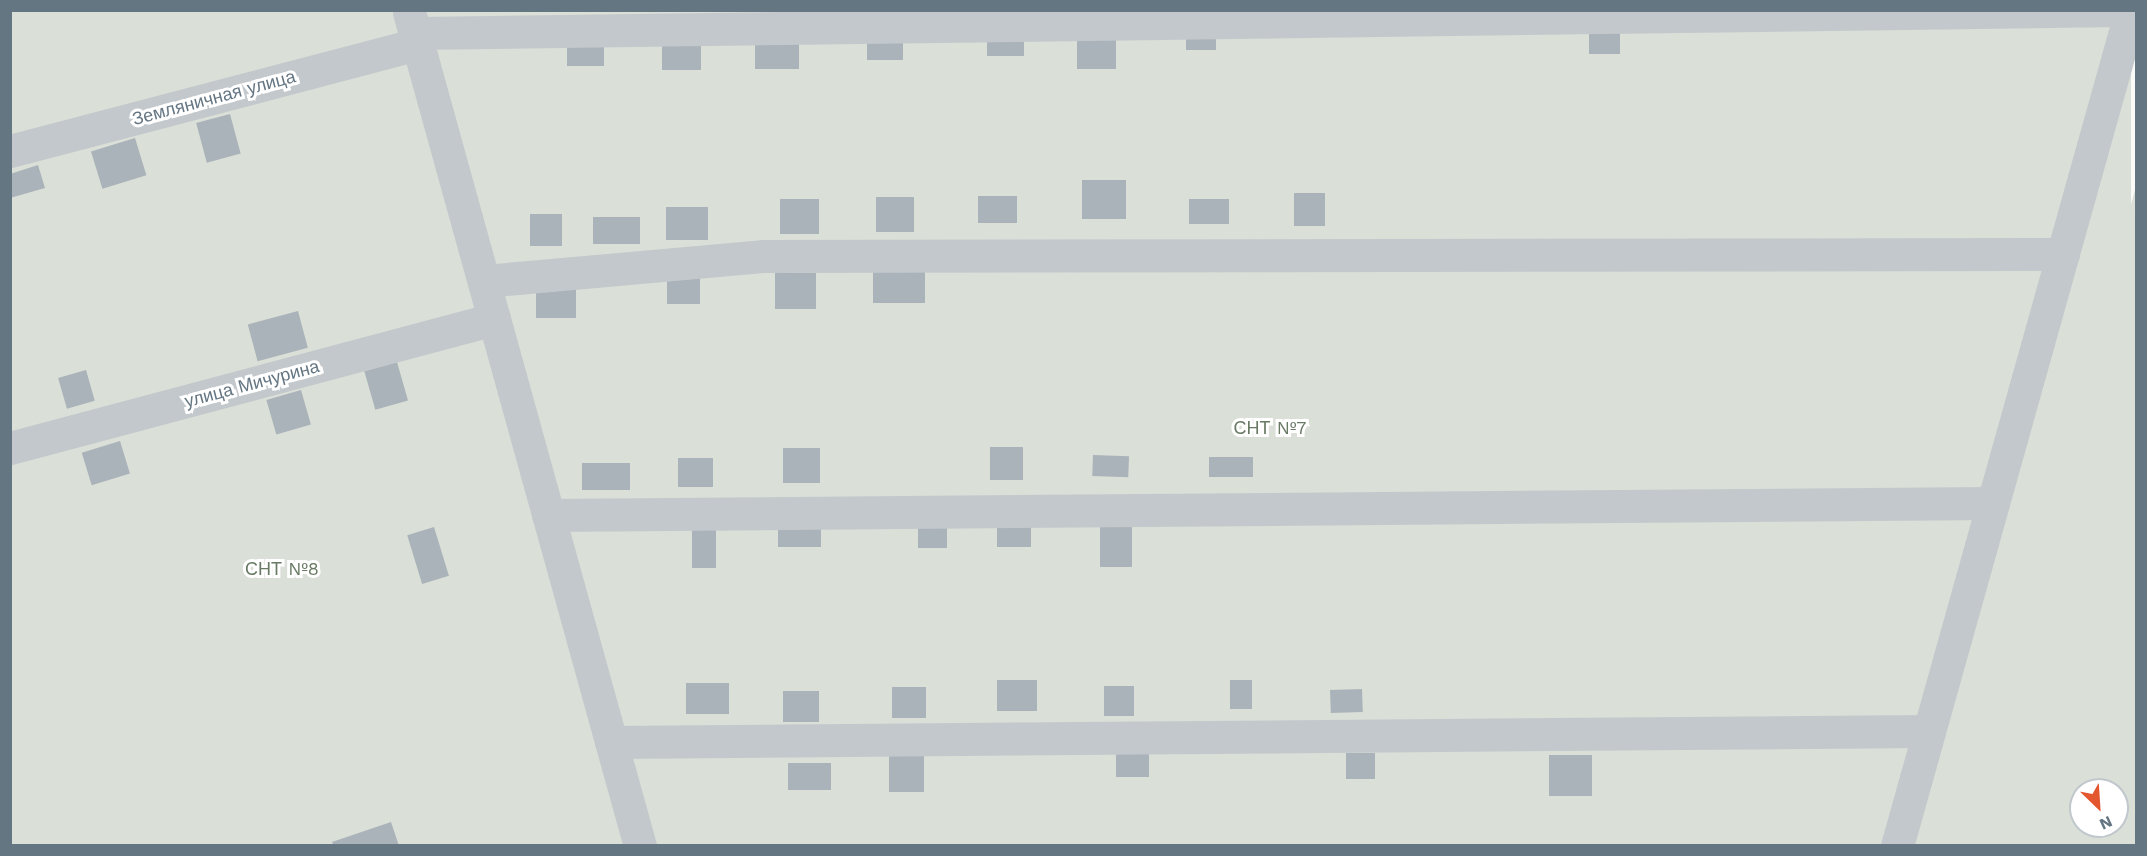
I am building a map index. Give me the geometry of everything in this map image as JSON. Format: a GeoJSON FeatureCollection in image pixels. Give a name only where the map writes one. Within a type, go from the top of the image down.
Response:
{"type":"FeatureCollection","features":[{"type":"Feature","properties":{"kind":"street","name":"Земляничная улица"},"geometry":{"type":"LineString","coordinates":[[10,152],[414,29],[2121,10]]}},
{"type":"Feature","properties":{"kind":"street"},"geometry":{"type":"LineString","coordinates":[[1897,846],[2131,10]]}},
{"type":"Feature","properties":{"kind":"street"},"geometry":{"type":"LineString","coordinates":[[414,29],[640,846]]}},
{"type":"Feature","properties":{"kind":"street"},"geometry":{"type":"LineString","coordinates":[[484,281],[765,256],[2063,254]]}},
{"type":"Feature","properties":{"kind":"street","name":"улица Мичурина"},"geometry":{"type":"LineString","coordinates":[[10,448],[494,319]]}},
{"type":"Feature","properties":{"kind":"street"},"geometry":{"type":"LineString","coordinates":[[548,515],[1993,503]]}},
{"type":"Feature","properties":{"kind":"street"},"geometry":{"type":"LineString","coordinates":[[611,742],[1929,731]]}},
{"type":"Feature","properties":{"kind":"green space","name":"СНТ №7"},"geometry":{"type":"Polygon","coordinates":[[[10,11],[2131,11],[2131,845],[10,845],[10,11]]]}},
{"type":"Feature","properties":{"kind":"green space"},"geometry":{"type":"Polygon","coordinates":[[[2136,186],[2136,845],[1959,845],[2136,186]]]}},
{"type":"Feature","properties":{"kind":"building"},"geometry":{"type":"Polygon","coordinates":[[[1186,26],[1216,26],[1216,50],[1186,50],[1186,26]]]}},
{"type":"Feature","properties":{"kind":"building"},"geometry":{"type":"Polygon","coordinates":[[[1589,31],[1620,31],[1620,54],[1589,54],[1589,31]]]}},
{"type":"Feature","properties":{"kind":"building"},"geometry":{"type":"Polygon","coordinates":[[[1077,32],[1116,32],[1116,69],[1077,69],[1077,32]]]}},
{"type":"Feature","properties":{"kind":"building"},"geometry":{"type":"Polygon","coordinates":[[[987,34],[1024,34],[1024,56],[987,56],[987,34]]]}},
{"type":"Feature","properties":{"kind":"building"},"geometry":{"type":"Polygon","coordinates":[[[867,35],[903,35],[903,60],[867,60],[867,35]]]}},
{"type":"Feature","properties":{"kind":"building"},"geometry":{"type":"Polygon","coordinates":[[[662,41],[701,41],[701,70],[662,70],[662,41]]]}},
{"type":"Feature","properties":{"kind":"building"},"geometry":{"type":"Polygon","coordinates":[[[755,42],[799,42],[799,69],[755,69],[755,42]]]}},
{"type":"Feature","properties":{"kind":"building"},"geometry":{"type":"Polygon","coordinates":[[[567,43],[604,43],[604,66],[567,66],[567,43]]]}},
{"type":"Feature","properties":{"kind":"building"},"geometry":{"type":"Polygon","coordinates":[[[230,114],[241,154],[207,163],[196,123],[230,114]]]}},
{"type":"Feature","properties":{"kind":"building"},"geometry":{"type":"Polygon","coordinates":[[[135,138],[146,175],[102,189],[91,151],[135,138]]]}},
{"type":"Feature","properties":{"kind":"building"},"geometry":{"type":"Polygon","coordinates":[[[38,165],[45,188],[10,198],[10,174],[38,165]]]}},
{"type":"Feature","properties":{"kind":"building"},"geometry":{"type":"Polygon","coordinates":[[[1082,180],[1126,180],[1126,219],[1082,219],[1082,180]]]}},
{"type":"Feature","properties":{"kind":"building"},"geometry":{"type":"Polygon","coordinates":[[[1294,193],[1325,193],[1325,226],[1294,226],[1294,193]]]}},
{"type":"Feature","properties":{"kind":"building"},"geometry":{"type":"Polygon","coordinates":[[[978,196],[1017,196],[1017,223],[978,223],[978,196]]]}},
{"type":"Feature","properties":{"kind":"building"},"geometry":{"type":"Polygon","coordinates":[[[876,197],[914,197],[914,232],[876,232],[876,197]]]}},
{"type":"Feature","properties":{"kind":"building"},"geometry":{"type":"Polygon","coordinates":[[[780,199],[819,199],[819,234],[780,234],[780,199]]]}},
{"type":"Feature","properties":{"kind":"building"},"geometry":{"type":"Polygon","coordinates":[[[1189,199],[1229,199],[1229,224],[1189,224],[1189,199]]]}},
{"type":"Feature","properties":{"kind":"building"},"geometry":{"type":"Polygon","coordinates":[[[666,207],[708,207],[708,240],[666,240],[666,207]]]}},
{"type":"Feature","properties":{"kind":"building"},"geometry":{"type":"Polygon","coordinates":[[[530,214],[562,214],[562,246],[530,246],[530,214]]]}},
{"type":"Feature","properties":{"kind":"building"},"geometry":{"type":"Polygon","coordinates":[[[593,217],[640,217],[640,244],[593,244],[593,217]]]}},
{"type":"Feature","properties":{"kind":"building"},"geometry":{"type":"Polygon","coordinates":[[[873,269],[925,269],[925,303],[873,303],[873,269]]]}},
{"type":"Feature","properties":{"kind":"building"},"geometry":{"type":"Polygon","coordinates":[[[775,273],[816,273],[816,309],[775,309],[775,273]]]}},
{"type":"Feature","properties":{"kind":"building"},"geometry":{"type":"Polygon","coordinates":[[[667,277],[700,277],[700,304],[667,304],[667,277]]]}},
{"type":"Feature","properties":{"kind":"building"},"geometry":{"type":"Polygon","coordinates":[[[536,285],[576,285],[576,318],[536,318],[536,285]]]}},
{"type":"Feature","properties":{"kind":"building"},"geometry":{"type":"Polygon","coordinates":[[[298,311],[308,348],[258,361],[248,324],[298,311]]]}},
{"type":"Feature","properties":{"kind":"building"},"geometry":{"type":"Polygon","coordinates":[[[397,362],[408,400],[375,410],[364,371],[397,362]]]}},
{"type":"Feature","properties":{"kind":"building"},"geometry":{"type":"Polygon","coordinates":[[[86,370],[95,401],[67,409],[58,378],[86,370]]]}},
{"type":"Feature","properties":{"kind":"building"},"geometry":{"type":"Polygon","coordinates":[[[301,390],[311,425],[276,435],[266,400],[301,390]]]}},
{"type":"Feature","properties":{"kind":"building"},"geometry":{"type":"Polygon","coordinates":[[[120,441],[130,474],[92,485],[82,453],[120,441]]]}},
{"type":"Feature","properties":{"kind":"building"},"geometry":{"type":"Polygon","coordinates":[[[990,447],[1023,447],[1023,480],[990,480],[990,447]]]}},
{"type":"Feature","properties":{"kind":"building"},"geometry":{"type":"Polygon","coordinates":[[[783,448],[820,448],[820,483],[783,483],[783,448]]]}},
{"type":"Feature","properties":{"kind":"building"},"geometry":{"type":"Polygon","coordinates":[[[1093,455],[1129,456],[1128,477],[1092,476],[1093,455]]]}},
{"type":"Feature","properties":{"kind":"building"},"geometry":{"type":"Polygon","coordinates":[[[1209,457],[1253,457],[1253,477],[1209,477],[1209,457]]]}},
{"type":"Feature","properties":{"kind":"building"},"geometry":{"type":"Polygon","coordinates":[[[678,458],[713,458],[713,487],[678,487],[678,458]]]}},
{"type":"Feature","properties":{"kind":"building"},"geometry":{"type":"Polygon","coordinates":[[[582,463],[630,463],[630,490],[582,490],[582,463]]]}},
{"type":"Feature","properties":{"kind":"building"},"geometry":{"type":"Polygon","coordinates":[[[918,518],[947,518],[947,548],[918,548],[918,518]]]}},
{"type":"Feature","properties":{"kind":"building"},"geometry":{"type":"Polygon","coordinates":[[[997,519],[1031,519],[1031,547],[997,547],[997,519]]]}},
{"type":"Feature","properties":{"kind":"building"},"geometry":{"type":"Polygon","coordinates":[[[778,520],[821,520],[821,547],[778,547],[778,520]]]}},
{"type":"Feature","properties":{"kind":"building"},"geometry":{"type":"Polygon","coordinates":[[[1100,524],[1132,524],[1132,567],[1100,567],[1100,524]]]}},
{"type":"Feature","properties":{"kind":"building"},"geometry":{"type":"Polygon","coordinates":[[[434,527],[449,576],[422,584],[407,535],[434,527]]]}},
{"type":"Feature","properties":{"kind":"building"},"geometry":{"type":"Polygon","coordinates":[[[692,530],[716,530],[716,568],[692,568],[692,530]]]}},
{"type":"Feature","properties":{"kind":"building"},"geometry":{"type":"Polygon","coordinates":[[[997,680],[1037,680],[1037,711],[997,711],[997,680]]]}},
{"type":"Feature","properties":{"kind":"building"},"geometry":{"type":"Polygon","coordinates":[[[1230,680],[1252,680],[1252,709],[1230,709],[1230,680]]]}},
{"type":"Feature","properties":{"kind":"building"},"geometry":{"type":"Polygon","coordinates":[[[686,683],[729,683],[729,714],[686,714],[686,683]]]}},
{"type":"Feature","properties":{"kind":"building"},"geometry":{"type":"Polygon","coordinates":[[[1104,686],[1134,686],[1134,716],[1104,716],[1104,686]]]}},
{"type":"Feature","properties":{"kind":"building"},"geometry":{"type":"Polygon","coordinates":[[[892,687],[926,687],[926,718],[892,718],[892,687]]]}},
{"type":"Feature","properties":{"kind":"building"},"geometry":{"type":"Polygon","coordinates":[[[1362,689],[1363,712],[1331,713],[1330,690],[1362,689]]]}},
{"type":"Feature","properties":{"kind":"building"},"geometry":{"type":"Polygon","coordinates":[[[783,691],[819,691],[819,722],[783,722],[783,691]]]}},
{"type":"Feature","properties":{"kind":"building"},"geometry":{"type":"Polygon","coordinates":[[[1346,753],[1375,753],[1375,779],[1346,779],[1346,753]]]}},
{"type":"Feature","properties":{"kind":"building"},"geometry":{"type":"Polygon","coordinates":[[[1116,754],[1149,754],[1149,777],[1116,777],[1116,754]]]}},
{"type":"Feature","properties":{"kind":"building"},"geometry":{"type":"Polygon","coordinates":[[[1549,755],[1592,755],[1592,796],[1549,796],[1549,755]]]}},
{"type":"Feature","properties":{"kind":"building"},"geometry":{"type":"Polygon","coordinates":[[[889,756],[924,756],[924,792],[889,792],[889,756]]]}},
{"type":"Feature","properties":{"kind":"building"},"geometry":{"type":"Polygon","coordinates":[[[788,763],[831,763],[831,790],[788,790],[788,763]]]}},
{"type":"Feature","properties":{"kind":"building"},"geometry":{"type":"Polygon","coordinates":[[[391,822],[399,846],[334,846],[332,842],[391,822]]]}},
{"type":"Feature","properties":{"kind":"park label","name":"СНТ №8"},"geometry":{"type":"Point","coordinates":[282,569]}}]}
